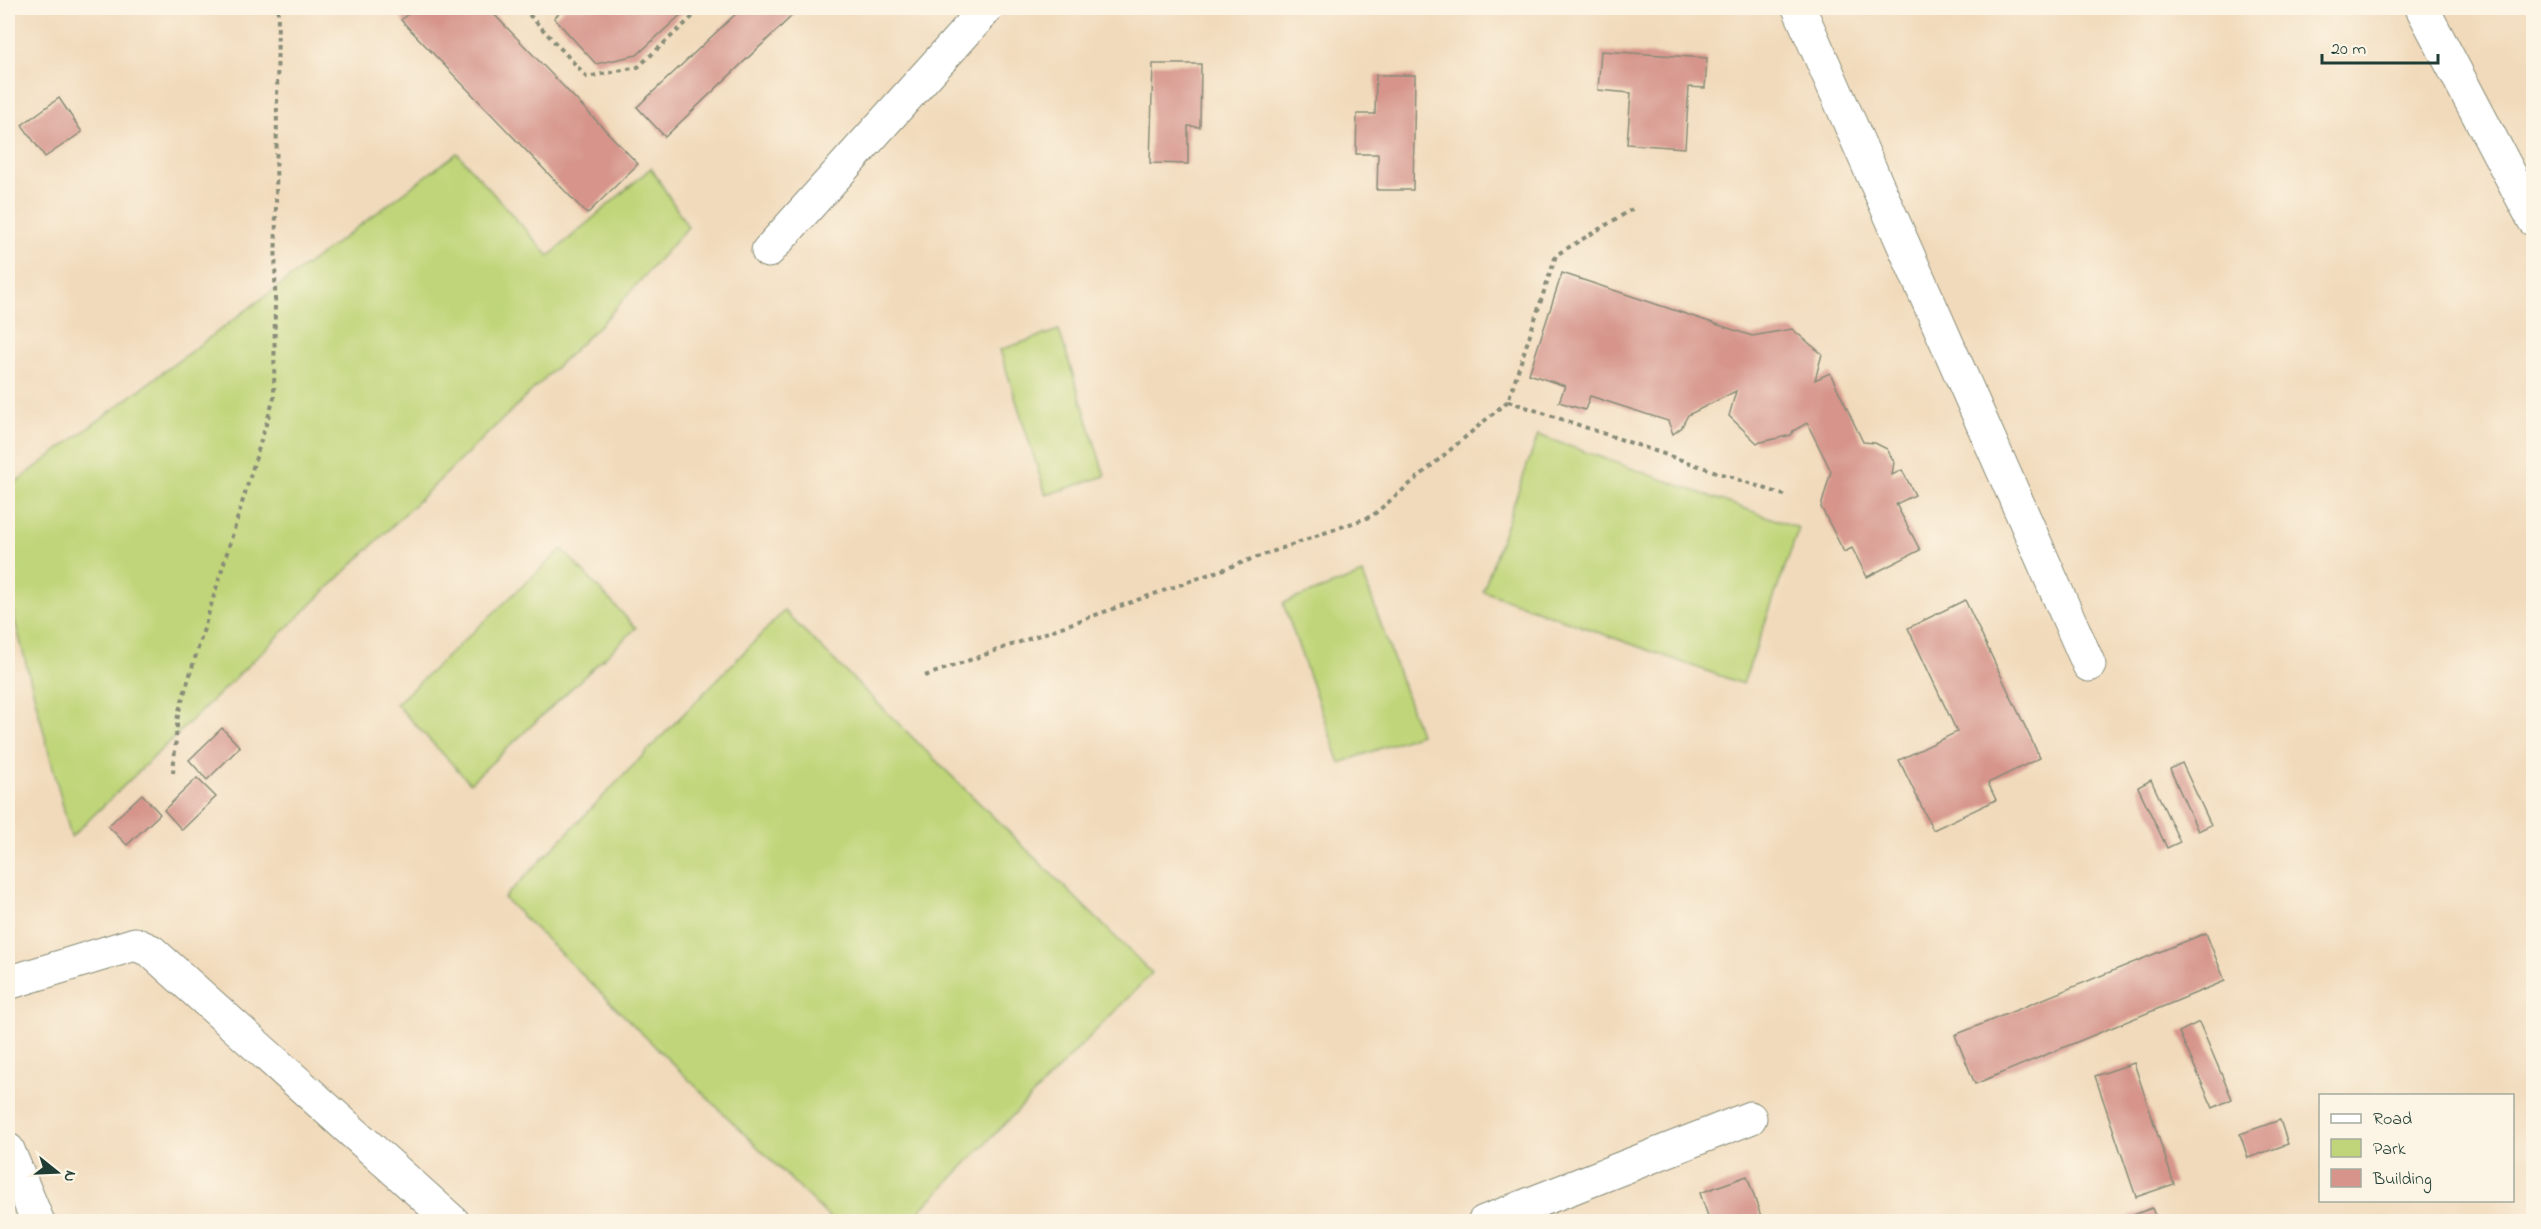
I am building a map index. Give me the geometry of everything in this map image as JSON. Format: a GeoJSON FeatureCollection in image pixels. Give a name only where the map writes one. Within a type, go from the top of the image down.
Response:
{"type":"FeatureCollection","features":[{"type":"Feature","properties":{"kind":"street"},"geometry":{"type":"LineString","coordinates":[[768,250],[987,8]]}},
{"type":"Feature","properties":{"kind":"street"},"geometry":{"type":"LineString","coordinates":[[1799,8],[2089,665]]}},
{"type":"Feature","properties":{"kind":"street"},"geometry":{"type":"LineString","coordinates":[[2422,8],[2534,220]]}},
{"type":"Feature","properties":{"kind":"street"},"geometry":{"type":"LineString","coordinates":[[8,983],[135,944],[151,951],[453,1221]]}},
{"type":"Feature","properties":{"kind":"street"},"geometry":{"type":"LineString","coordinates":[[1484,1221],[1750,1118]]}},
{"type":"Feature","properties":{"kind":"street"},"geometry":{"type":"LineString","coordinates":[[8,1150],[38,1221]]}},
{"type":"Feature","properties":{"kind":"path"},"geometry":{"type":"LineString","coordinates":[[173,773],[178,714],[274,398],[278,8]]}},
{"type":"Feature","properties":{"kind":"path"},"geometry":{"type":"LineString","coordinates":[[523,8],[587,77],[638,67],[702,8]]}},
{"type":"Feature","properties":{"kind":"path"},"geometry":{"type":"LineString","coordinates":[[925,676],[1372,516],[1508,401],[1556,255],[1636,207]]}},
{"type":"Feature","properties":{"kind":"path"},"geometry":{"type":"LineString","coordinates":[[1508,401],[1787,496]]}},
{"type":"Feature","properties":{"kind":"green space"},"geometry":{"type":"Polygon","coordinates":[[[457,153],[549,256],[651,168],[688,227],[606,319],[71,837],[8,594],[8,488],[457,153]]]}},
{"type":"Feature","properties":{"kind":"green space"},"geometry":{"type":"Polygon","coordinates":[[[1059,330],[1105,476],[1046,495],[1000,350],[1059,330]]]}},
{"type":"Feature","properties":{"kind":"green space"},"geometry":{"type":"Polygon","coordinates":[[[1538,435],[1799,528],[1743,684],[1483,591],[1538,435]]]}},
{"type":"Feature","properties":{"kind":"green space"},"geometry":{"type":"Polygon","coordinates":[[[562,549],[636,628],[470,783],[396,704],[562,549]]]}},
{"type":"Feature","properties":{"kind":"green space"},"geometry":{"type":"Polygon","coordinates":[[[1363,574],[1420,734],[1340,763],[1283,603],[1363,574]]]}},
{"type":"Feature","properties":{"kind":"green space"},"geometry":{"type":"Polygon","coordinates":[[[784,611],[1152,973],[910,1221],[833,1221],[504,898],[784,611]]]}},
{"type":"Feature","properties":{"kind":"building"},"geometry":{"type":"Polygon","coordinates":[[[404,8],[488,8],[638,164],[587,214],[401,20],[409,13],[404,8]]]}},
{"type":"Feature","properties":{"kind":"building"},"geometry":{"type":"Polygon","coordinates":[[[565,8],[688,8],[637,55],[596,64],[554,18],[565,8]]]}},
{"type":"Feature","properties":{"kind":"building"},"geometry":{"type":"Polygon","coordinates":[[[742,8],[790,8],[795,13],[665,137],[637,107],[742,8]]]}},
{"type":"Feature","properties":{"kind":"building"},"geometry":{"type":"Polygon","coordinates":[[[1601,51],[1707,58],[1705,88],[1689,87],[1685,148],[1627,144],[1631,93],[1598,90],[1601,51]]]}},
{"type":"Feature","properties":{"kind":"building"},"geometry":{"type":"Polygon","coordinates":[[[1153,64],[1201,64],[1200,127],[1188,126],[1188,164],[1150,163],[1153,64]]]}},
{"type":"Feature","properties":{"kind":"building"},"geometry":{"type":"Polygon","coordinates":[[[1376,75],[1415,75],[1413,190],[1377,190],[1378,154],[1356,154],[1357,114],[1375,114],[1376,75]]]}},
{"type":"Feature","properties":{"kind":"building"},"geometry":{"type":"Polygon","coordinates":[[[59,98],[82,132],[45,157],[22,125],[59,98]]]}},
{"type":"Feature","properties":{"kind":"building"},"geometry":{"type":"Polygon","coordinates":[[[1562,273],[1752,336],[1792,329],[1822,354],[1815,380],[1830,373],[1863,442],[1875,443],[1887,449],[1894,462],[1892,475],[1902,470],[1915,495],[1896,504],[1920,550],[1867,577],[1852,548],[1844,552],[1821,507],[1831,471],[1807,423],[1793,431],[1791,435],[1757,443],[1729,416],[1736,391],[1688,415],[1681,428],[1673,434],[1668,421],[1590,396],[1585,410],[1559,402],[1565,386],[1529,374],[1562,273]]]}},
{"type":"Feature","properties":{"kind":"building"},"geometry":{"type":"Polygon","coordinates":[[[1965,600],[2040,758],[1988,783],[1996,800],[1933,830],[1899,760],[1957,732],[1908,628],[1965,600]]]}},
{"type":"Feature","properties":{"kind":"building"},"geometry":{"type":"Polygon","coordinates":[[[222,728],[240,747],[207,780],[189,760],[222,728]]]}},
{"type":"Feature","properties":{"kind":"building"},"geometry":{"type":"Polygon","coordinates":[[[2182,763],[2211,825],[2198,831],[2170,769],[2182,763]]]}},
{"type":"Feature","properties":{"kind":"building"},"geometry":{"type":"Polygon","coordinates":[[[197,778],[216,797],[182,830],[164,810],[197,778]]]}},
{"type":"Feature","properties":{"kind":"building"},"geometry":{"type":"Polygon","coordinates":[[[2151,780],[2180,842],[2167,848],[2138,787],[2151,780]]]}},
{"type":"Feature","properties":{"kind":"building"},"geometry":{"type":"Polygon","coordinates":[[[142,794],[160,814],[127,845],[108,826],[142,794]]]}},
{"type":"Feature","properties":{"kind":"building"},"geometry":{"type":"Polygon","coordinates":[[[2206,933],[2225,981],[1975,1084],[1955,1035],[2206,933]]]}},
{"type":"Feature","properties":{"kind":"building"},"geometry":{"type":"Polygon","coordinates":[[[2199,1022],[2232,1099],[2213,1108],[2179,1032],[2199,1022]]]}},
{"type":"Feature","properties":{"kind":"building"},"geometry":{"type":"Polygon","coordinates":[[[2134,1063],[2174,1184],[2136,1197],[2095,1076],[2134,1063]]]}},
{"type":"Feature","properties":{"kind":"building"},"geometry":{"type":"Polygon","coordinates":[[[2280,1120],[2288,1144],[2248,1158],[2240,1134],[2280,1120]]]}},
{"type":"Feature","properties":{"kind":"building"},"geometry":{"type":"Polygon","coordinates":[[[1747,1176],[1763,1222],[1710,1222],[1700,1193],[1747,1176]]]}},
{"type":"Feature","properties":{"kind":"building"},"geometry":{"type":"Polygon","coordinates":[[[2152,1208],[2157,1222],[2117,1222],[2117,1221],[2152,1208]]]}}]}
